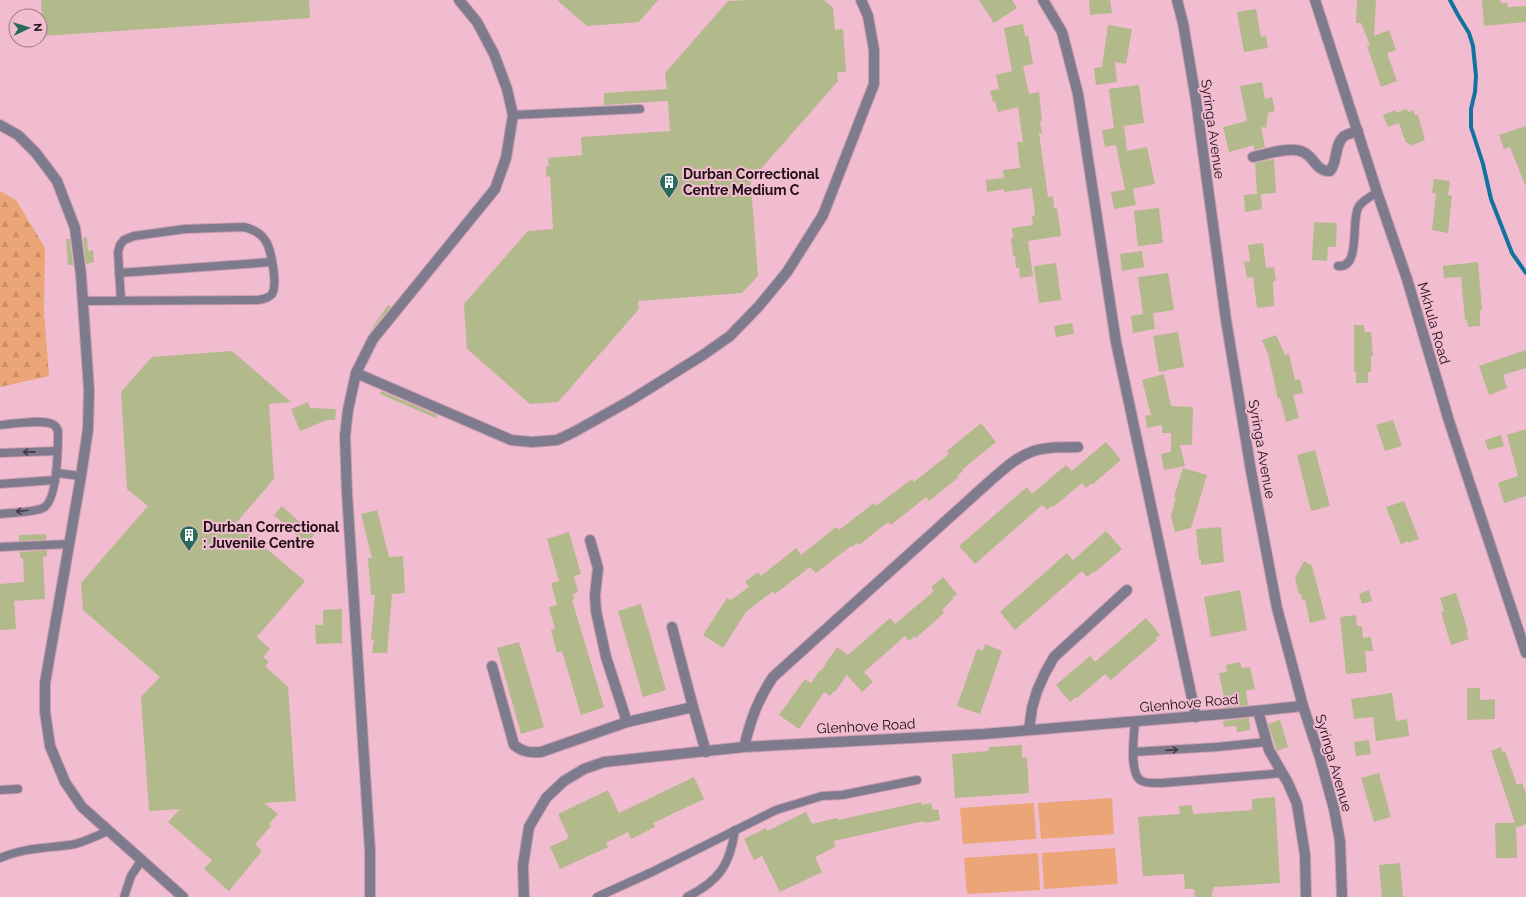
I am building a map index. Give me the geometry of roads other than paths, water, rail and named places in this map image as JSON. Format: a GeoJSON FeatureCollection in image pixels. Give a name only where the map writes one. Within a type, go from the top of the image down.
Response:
{"type":"FeatureCollection","features":[{"type":"Feature","properties":{"kind":"street"},"geometry":{"type":"LineString","coordinates":[[370,897],[370,851],[347,493],[345,436],[348,410],[356,373],[373,339],[495,189],[506,158],[513,115],[507,89],[494,54],[477,22],[460,0]]}},
{"type":"Feature","properties":{"kind":"street"},"geometry":{"type":"LineString","coordinates":[[356,373],[511,440],[532,442],[557,440],[631,400],[725,340],[759,306],[787,272],[823,215],[874,84],[874,50],[868,16],[861,0]]}},
{"type":"Feature","properties":{"kind":"street"},"geometry":{"type":"LineString","coordinates":[[1043,0],[1062,32],[1078,94],[1116,342],[1196,717]]}},
{"type":"Feature","properties":{"kind":"street","name":"Syringa Avenue"},"geometry":{"type":"LineString","coordinates":[[1177,0],[1183,23],[1196,100],[1226,320],[1251,471],[1277,608],[1303,706],[1320,758],[1334,809],[1340,841],[1342,897]]}},
{"type":"Feature","properties":{"kind":"street","name":"Mkhula Road"},"geometry":{"type":"LineString","coordinates":[[1315,0],[1377,192],[1407,279],[1449,421],[1526,653]]}},
{"type":"Feature","properties":{"kind":"street"},"geometry":{"type":"LineString","coordinates":[[0,125],[18,135],[36,153],[56,181],[75,228],[81,275],[89,390],[88,429],[46,684],[45,712],[50,746],[65,782],[82,807],[182,897]]}},
{"type":"Feature","properties":{"kind":"street"},"geometry":{"type":"LineString","coordinates":[[1253,157],[1270,153],[1297,150],[1304,152],[1320,169],[1330,171],[1334,166],[1340,142],[1343,137],[1358,131]]}},
{"type":"Feature","properties":{"kind":"street"},"geometry":{"type":"LineString","coordinates":[[744,747],[751,719],[762,694],[773,677],[990,481],[1016,460],[1032,452],[1049,448],[1078,447]]}},
{"type":"Feature","properties":{"kind":"street"},"geometry":{"type":"LineString","coordinates":[[590,540],[598,568],[595,595],[596,611],[606,657],[626,722]]}},
{"type":"Feature","properties":{"kind":"street"},"geometry":{"type":"LineString","coordinates":[[1029,730],[1032,708],[1037,691],[1054,657],[1127,590]]}},
{"type":"Feature","properties":{"kind":"street"},"geometry":{"type":"LineString","coordinates":[[672,627],[706,752]]}},
{"type":"Feature","properties":{"kind":"street"},"geometry":{"type":"LineString","coordinates":[[492,666],[514,745],[522,751],[531,753],[542,752],[626,722],[693,707]]}},
{"type":"Feature","properties":{"kind":"street","name":"Glenhove Road"},"geometry":{"type":"LineString","coordinates":[[524,897],[523,865],[529,827],[546,798],[564,781],[584,769],[604,762],[744,747],[984,734],[1196,717],[1303,706]]}},
{"type":"Feature","properties":{"kind":"street"},"geometry":{"type":"LineString","coordinates":[[1258,711],[1266,742],[1274,760],[1283,773],[1297,804],[1305,855],[1306,897]]}},
{"type":"Feature","properties":{"kind":"lane"},"geometry":{"type":"LineString","coordinates":[[513,115],[640,109]]}},
{"type":"Feature","properties":{"kind":"lane"},"geometry":{"type":"LineString","coordinates":[[1338,266],[1346,265],[1352,255],[1356,214],[1360,204],[1377,192]]}},
{"type":"Feature","properties":{"kind":"lane"},"geometry":{"type":"LineString","coordinates":[[83,301],[120,301],[258,300],[266,298],[272,294],[274,288],[271,251],[265,240],[253,229],[244,228],[185,229],[134,236],[124,240],[120,245],[118,252],[120,301]]}},
{"type":"Feature","properties":{"kind":"lane"},"geometry":{"type":"LineString","coordinates":[[119,273],[272,262]]}},
{"type":"Feature","properties":{"kind":"lane"},"geometry":{"type":"LineString","coordinates":[[0,425],[43,422],[52,424],[58,431],[56,476],[49,502],[44,508],[0,514]]}},
{"type":"Feature","properties":{"kind":"lane"},"geometry":{"type":"LineString","coordinates":[[0,453],[57,451]]}},
{"type":"Feature","properties":{"kind":"lane"},"geometry":{"type":"LineString","coordinates":[[0,484],[56,476],[81,476]]}},
{"type":"Feature","properties":{"kind":"lane"},"geometry":{"type":"LineString","coordinates":[[0,547],[68,544]]}},
{"type":"Feature","properties":{"kind":"lane"},"geometry":{"type":"LineString","coordinates":[[1135,722],[1133,752],[1137,776],[1144,782],[1162,783],[1283,773]]}},
{"type":"Feature","properties":{"kind":"lane"},"geometry":{"type":"LineString","coordinates":[[1133,752],[1218,747],[1266,742]]}},
{"type":"Feature","properties":{"kind":"lane"},"geometry":{"type":"LineString","coordinates":[[597,897],[652,872],[776,810],[822,796],[842,795],[917,780]]}},
{"type":"Feature","properties":{"kind":"lane"},"geometry":{"type":"LineString","coordinates":[[0,790],[18,789]]}},
{"type":"Feature","properties":{"kind":"lane"},"geometry":{"type":"LineString","coordinates":[[687,897],[699,891],[717,876],[726,865],[733,848],[735,830]]}},
{"type":"Feature","properties":{"kind":"lane"},"geometry":{"type":"LineString","coordinates":[[0,858],[32,848],[71,844],[87,840],[108,831]]}},
{"type":"Feature","properties":{"kind":"lane"},"geometry":{"type":"LineString","coordinates":[[117,897],[125,895],[131,876],[141,861]]}},
{"type":"Feature","properties":{"kind":"waterway"},"geometry":{"type":"LineString","coordinates":[[1450,0],[1469,33],[1473,46],[1476,76],[1475,92],[1471,109],[1471,127],[1483,164],[1491,199],[1512,253],[1526,273]]}},
{"type":"Feature","properties":{"kind":"place","name":"Durban Correctional Centre Medium C"},"geometry":{"type":"Point","coordinates":[669,199]}},
{"type":"Feature","properties":{"kind":"place","name":"Durban Correctional : Juvenile Centre"},"geometry":{"type":"Point","coordinates":[189,552]}}]}
